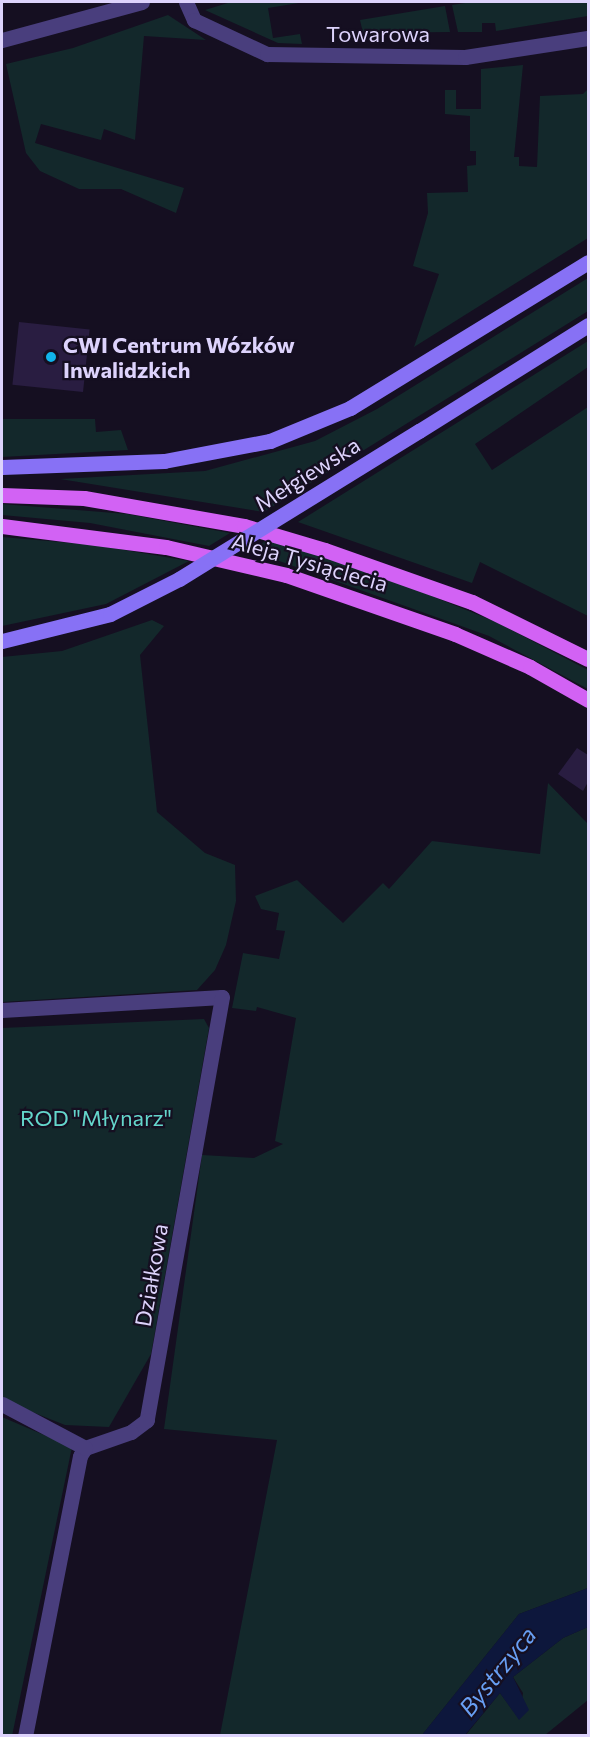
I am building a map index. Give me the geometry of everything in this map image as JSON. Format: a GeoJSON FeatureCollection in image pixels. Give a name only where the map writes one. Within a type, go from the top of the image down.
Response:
{"type":"FeatureCollection","features":[{"type":"Feature","properties":{"kind":"main road","name":"Mełgiewska"},"geometry":{"type":"LineString","coordinates":[[2,467],[165,461],[270,441],[350,408],[588,262]]}},
{"type":"Feature","properties":{"kind":"main road","name":"Mełgiewska"},"geometry":{"type":"LineString","coordinates":[[2,641],[60,630],[110,614],[179,579],[588,325]]}},
{"type":"Feature","properties":{"kind":"main road","name":"Aleja Tysiąclecia"},"geometry":{"type":"LineString","coordinates":[[2,495],[115,502],[263,532],[462,598],[588,659]]}},
{"type":"Feature","properties":{"kind":"main road","name":"Aleja Tysiąclecia"},"geometry":{"type":"LineString","coordinates":[[2,526],[166,547],[286,575],[455,634],[530,667],[588,700]]}},
{"type":"Feature","properties":{"kind":"street"},"geometry":{"type":"LineString","coordinates":[[2,40],[142,2]]}},
{"type":"Feature","properties":{"kind":"street","name":"Towarowa"},"geometry":{"type":"LineString","coordinates":[[186,2],[194,20],[267,54],[465,57],[588,38]]}},
{"type":"Feature","properties":{"kind":"street","name":"Działkowa"},"geometry":{"type":"LineString","coordinates":[[2,1010],[222,997],[147,1420],[131,1432],[85,1448]]}},
{"type":"Feature","properties":{"kind":"street"},"geometry":{"type":"LineString","coordinates":[[2,1404],[85,1448],[77,1465],[25,1736]]}},
{"type":"Feature","properties":{"kind":"green space"},"geometry":{"type":"Polygon","coordinates":[[[231,2],[305,2],[268,8],[273,38],[300,34],[302,44],[278,43],[205,10],[231,2]]]}},
{"type":"Feature","properties":{"kind":"green space"},"geometry":{"type":"Polygon","coordinates":[[[472,2],[588,2],[588,16],[496,31],[495,23],[482,23],[482,32],[458,32],[452,5],[472,2]]]}},
{"type":"Feature","properties":{"kind":"green space"},"geometry":{"type":"Polygon","coordinates":[[[445,6],[450,32],[363,33],[360,20],[445,6]]]}},
{"type":"Feature","properties":{"kind":"green space"},"geometry":{"type":"Polygon","coordinates":[[[168,15],[206,40],[144,36],[135,140],[104,129],[101,140],[41,124],[35,143],[184,188],[176,213],[121,189],[79,189],[40,171],[26,153],[6,64],[73,48],[168,15]]]}},
{"type":"Feature","properties":{"kind":"green space"},"geometry":{"type":"Polygon","coordinates":[[[523,65],[514,157],[519,157],[519,166],[537,167],[540,96],[583,94],[588,89],[588,238],[414,347],[439,274],[413,266],[428,213],[427,193],[468,192],[467,166],[476,165],[476,151],[470,151],[470,116],[445,114],[445,90],[456,90],[456,109],[481,109],[481,69],[523,65]]]}},
{"type":"Feature","properties":{"kind":"green space"},"geometry":{"type":"Polygon","coordinates":[[[588,278],[588,311],[264,512],[60,479],[205,471],[315,441],[377,409],[588,278]]]}},
{"type":"Feature","properties":{"kind":"green space"},"geometry":{"type":"Polygon","coordinates":[[[588,341],[588,367],[475,444],[492,470],[588,407],[588,616],[480,562],[472,583],[298,522],[588,341]]]}},
{"type":"Feature","properties":{"kind":"green space"},"geometry":{"type":"Polygon","coordinates":[[[2,419],[95,419],[96,432],[121,430],[128,450],[2,457],[2,419]]]}},
{"type":"Feature","properties":{"kind":"green space"},"geometry":{"type":"Polygon","coordinates":[[[2,504],[127,514],[230,533],[209,546],[90,523],[2,515],[2,504]]]}},
{"type":"Feature","properties":{"kind":"green space"},"geometry":{"type":"Polygon","coordinates":[[[2,537],[95,545],[189,561],[106,604],[2,626],[2,537]]]}},
{"type":"Feature","properties":{"kind":"green space"},"geometry":{"type":"Polygon","coordinates":[[[268,539],[382,576],[496,622],[588,670],[588,689],[489,636],[251,551],[268,539]]]}},
{"type":"Feature","properties":{"kind":"green space"},"geometry":{"type":"Polygon","coordinates":[[[152,620],[164,626],[140,655],[157,812],[205,853],[235,865],[236,901],[226,945],[215,970],[197,990],[2,1002],[2,657],[62,651],[152,620]]]}},
{"type":"Feature","properties":{"kind":"green space"},"geometry":{"type":"Polygon","coordinates":[[[548,783],[588,824],[588,1588],[519,1614],[422,1735],[220,1735],[277,1440],[164,1429],[202,1155],[254,1158],[283,1144],[275,1141],[296,1018],[257,1007],[256,1011],[232,1008],[243,953],[279,959],[285,931],[276,930],[279,913],[261,909],[255,896],[297,880],[343,923],[383,883],[389,889],[432,841],[540,854],[548,783]]]}},
{"type":"Feature","properties":{"kind":"green space","name":"ROD \"Młynarz\""},"geometry":{"type":"Polygon","coordinates":[[[204,1019],[209,1028],[151,1354],[109,1427],[65,1425],[7,1402],[2,1397],[2,1028],[204,1019]]]}},
{"type":"Feature","properties":{"kind":"green space"},"geometry":{"type":"Polygon","coordinates":[[[2,1417],[72,1447],[12,1736],[2,1735],[2,1417]]]}},
{"type":"Feature","properties":{"kind":"green space"},"geometry":{"type":"Polygon","coordinates":[[[588,1627],[588,1700],[545,1735],[465,1736],[500,1693],[519,1719],[523,1693],[513,1677],[563,1638],[588,1627]]]}},
{"type":"Feature","properties":{"kind":"water","name":"Bystrzyca"},"geometry":{"type":"Polygon","coordinates":[[[588,1588],[588,1627],[563,1638],[513,1677],[529,1710],[519,1720],[500,1693],[465,1735],[422,1735],[519,1614],[588,1588]]]}},
{"type":"Feature","properties":{"kind":"building","name":"CWI Centrum Wózków Inwalidzkich"},"geometry":{"type":"Polygon","coordinates":[[[19,322],[90,329],[83,392],[12,385],[19,322]]]}},
{"type":"Feature","properties":{"kind":"building"},"geometry":{"type":"Polygon","coordinates":[[[577,748],[588,755],[588,782],[583,791],[558,774],[577,748]]]}},
{"type":"Feature","properties":{"kind":"place","name":"CWI Centrum Wózków Inwalidzkich"},"geometry":{"type":"Point","coordinates":[51,357]}}]}
